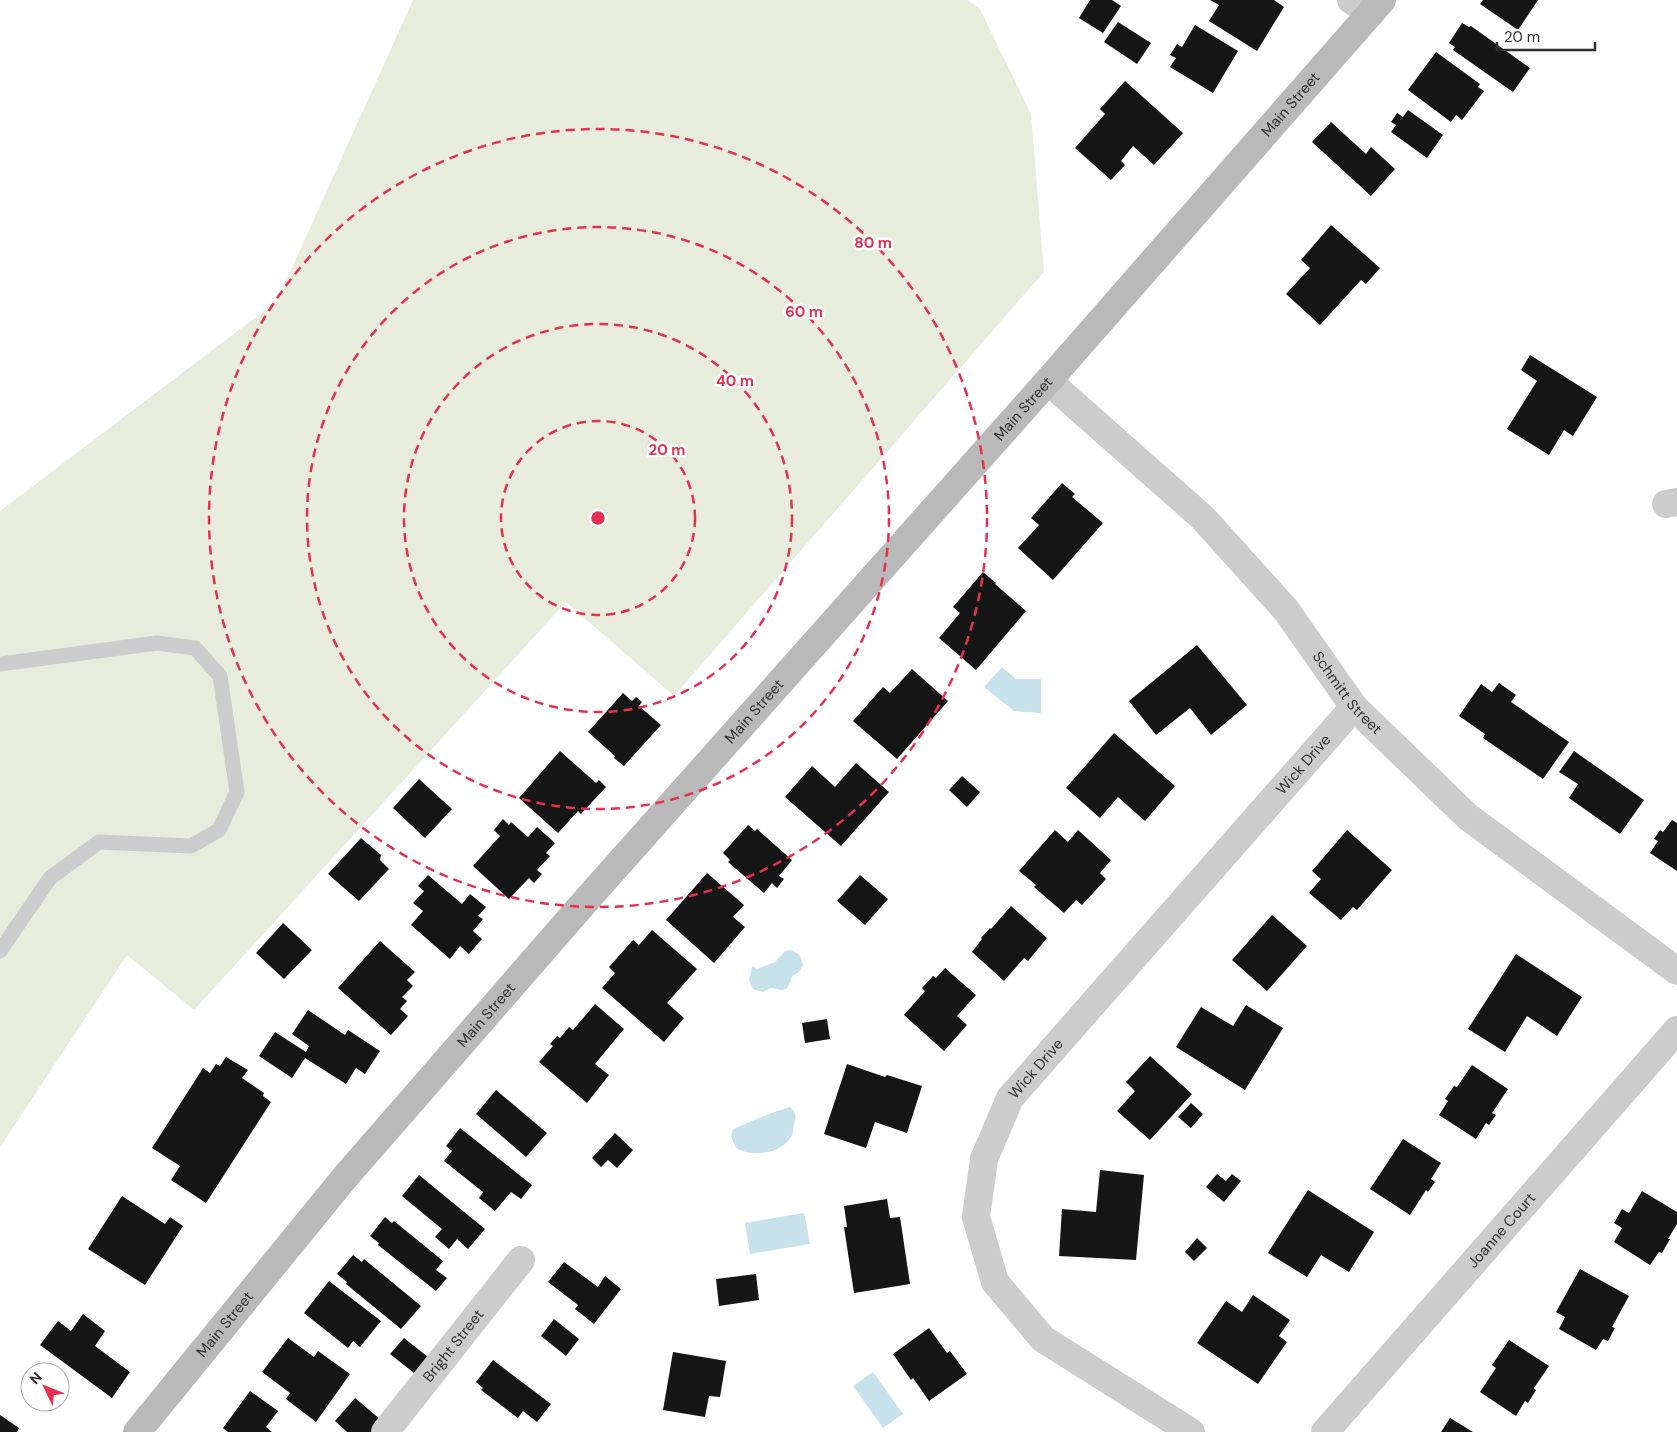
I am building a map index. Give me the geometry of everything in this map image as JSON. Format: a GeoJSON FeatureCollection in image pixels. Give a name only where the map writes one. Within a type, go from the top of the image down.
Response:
{"type":"FeatureCollection","features":[{"type":"Feature","properties":{"kind":"main road","name":"Main Street"},"geometry":{"type":"LineString","coordinates":[[146,1429],[346,1176],[590,896],[1048,381],[1368,4]]}},
{"type":"Feature","properties":{"kind":"street","name":"Schmitt Street"},"geometry":{"type":"LineString","coordinates":[[1048,381],[1203,518],[1286,610],[1354,707],[1468,817],[1677,971]]}},
{"type":"Feature","properties":{"kind":"street","name":"Wick Drive"},"geometry":{"type":"LineString","coordinates":[[1191,1432],[1043,1339],[995,1282],[976,1217],[984,1159],[1010,1098],[1354,707]]}},
{"type":"Feature","properties":{"kind":"street","name":"Joanne Court"},"geometry":{"type":"LineString","coordinates":[[1325,1432],[1677,1030]]}},
{"type":"Feature","properties":{"kind":"street","name":"Bright Street"},"geometry":{"type":"LineString","coordinates":[[385,1432],[521,1260]]}},
{"type":"Feature","properties":{"kind":"lane"},"geometry":{"type":"LineString","coordinates":[[0,664],[157,643],[194,648],[220,676],[237,792],[219,830],[191,846],[99,842],[50,878],[0,951]]}},
{"type":"Feature","properties":{"kind":"green space"},"geometry":{"type":"Polygon","coordinates":[[[413,0],[967,0],[980,9],[1031,114],[1044,272],[674,696],[566,602],[194,1010],[127,955],[0,1147],[0,511],[277,301],[413,0]]]}},
{"type":"Feature","properties":{"kind":"water"},"geometry":{"type":"Polygon","coordinates":[[[1002,667],[1016,679],[1041,679],[1041,713],[1014,711],[984,687],[1002,667]]]}},
{"type":"Feature","properties":{"kind":"water"},"geometry":{"type":"Polygon","coordinates":[[[791,950],[800,955],[803,965],[799,972],[792,976],[786,989],[771,988],[763,992],[753,989],[749,980],[752,967],[757,969],[775,962],[785,951],[791,950]]]}},
{"type":"Feature","properties":{"kind":"water"},"geometry":{"type":"Polygon","coordinates":[[[790,1107],[795,1115],[793,1133],[782,1146],[775,1150],[758,1153],[750,1153],[736,1148],[731,1136],[733,1129],[790,1107]]]}},
{"type":"Feature","properties":{"kind":"water"},"geometry":{"type":"Polygon","coordinates":[[[804,1213],[810,1244],[750,1254],[745,1223],[804,1213]]]}},
{"type":"Feature","properties":{"kind":"water"},"geometry":{"type":"Polygon","coordinates":[[[873,1372],[903,1414],[883,1428],[853,1386],[873,1372]]]}},
{"type":"Feature","properties":{"kind":"building"},"geometry":{"type":"Polygon","coordinates":[[[1090,0],[1112,0],[1121,6],[1103,33],[1079,18],[1090,0]]]}},
{"type":"Feature","properties":{"kind":"building"},"geometry":{"type":"Polygon","coordinates":[[[1210,0],[1274,0],[1284,7],[1257,51],[1209,21],[1219,5],[1210,0]]]}},
{"type":"Feature","properties":{"kind":"building"},"geometry":{"type":"Polygon","coordinates":[[[1483,0],[1538,0],[1518,30],[1480,4],[1483,0]]]}},
{"type":"Feature","properties":{"kind":"building"},"geometry":{"type":"Polygon","coordinates":[[[1118,22],[1151,43],[1137,64],[1104,42],[1118,22]]]}},
{"type":"Feature","properties":{"kind":"building"},"geometry":{"type":"Polygon","coordinates":[[[1462,23],[1469,27],[1471,26],[1530,68],[1513,92],[1453,50],[1455,47],[1449,43],[1462,23]]]}},
{"type":"Feature","properties":{"kind":"building"},"geometry":{"type":"Polygon","coordinates":[[[1195,25],[1238,51],[1213,93],[1170,67],[1176,58],[1170,55],[1177,44],[1182,47],[1195,25]]]}},
{"type":"Feature","properties":{"kind":"building"},"geometry":{"type":"Polygon","coordinates":[[[1436,52],[1480,84],[1478,87],[1484,91],[1462,120],[1456,115],[1451,122],[1408,90],[1436,52]]]}},
{"type":"Feature","properties":{"kind":"building"},"geometry":{"type":"Polygon","coordinates":[[[1125,81],[1183,133],[1154,165],[1133,146],[1121,161],[1125,165],[1111,180],[1075,148],[1105,114],[1100,109],[1125,81]]]}},
{"type":"Feature","properties":{"kind":"building"},"geometry":{"type":"Polygon","coordinates":[[[1408,110],[1443,135],[1427,158],[1391,132],[1396,125],[1391,122],[1397,113],[1403,117],[1408,110]]]}},
{"type":"Feature","properties":{"kind":"building"},"geometry":{"type":"Polygon","coordinates":[[[1331,122],[1366,154],[1371,147],[1395,169],[1371,196],[1312,142],[1331,122]]]}},
{"type":"Feature","properties":{"kind":"building"},"geometry":{"type":"Polygon","coordinates":[[[1331,225],[1380,268],[1366,284],[1361,280],[1320,325],[1286,294],[1310,268],[1301,260],[1331,225]]]}},
{"type":"Feature","properties":{"kind":"building"},"geometry":{"type":"Polygon","coordinates":[[[1530,355],[1597,397],[1573,436],[1564,430],[1549,455],[1507,429],[1537,381],[1521,370],[1530,355]]]}},
{"type":"Feature","properties":{"kind":"building"},"geometry":{"type":"Polygon","coordinates":[[[1062,483],[1075,494],[1072,497],[1103,523],[1053,580],[1018,548],[1039,525],[1031,518],[1062,483]]]}},
{"type":"Feature","properties":{"kind":"building"},"geometry":{"type":"Polygon","coordinates":[[[983,572],[1026,611],[976,670],[939,638],[960,613],[953,607],[983,572]]]}},
{"type":"Feature","properties":{"kind":"building"},"geometry":{"type":"Polygon","coordinates":[[[1197,645],[1247,705],[1211,735],[1190,708],[1156,735],[1129,701],[1197,645]]]}},
{"type":"Feature","properties":{"kind":"building"},"geometry":{"type":"Polygon","coordinates":[[[912,669],[948,701],[897,759],[853,721],[883,687],[890,693],[912,669]]]}},
{"type":"Feature","properties":{"kind":"building"},"geometry":{"type":"Polygon","coordinates":[[[1499,683],[1516,695],[1511,702],[1569,742],[1543,779],[1483,738],[1485,734],[1459,716],[1481,684],[1492,692],[1499,683]]]}},
{"type":"Feature","properties":{"kind":"building"},"geometry":{"type":"Polygon","coordinates":[[[623,693],[632,701],[636,697],[642,702],[639,706],[661,725],[624,766],[588,732],[623,693]]]}},
{"type":"Feature","properties":{"kind":"building"},"geometry":{"type":"Polygon","coordinates":[[[1114,733],[1175,786],[1145,821],[1118,797],[1100,818],[1066,788],[1114,733]]]}},
{"type":"Feature","properties":{"kind":"building"},"geometry":{"type":"Polygon","coordinates":[[[560,751],[596,783],[599,780],[606,787],[581,814],[578,811],[558,833],[519,798],[560,751]]]}},
{"type":"Feature","properties":{"kind":"building"},"geometry":{"type":"Polygon","coordinates":[[[1574,751],[1644,800],[1620,834],[1569,798],[1578,784],[1559,772],[1574,751]]]}},
{"type":"Feature","properties":{"kind":"building"},"geometry":{"type":"Polygon","coordinates":[[[856,763],[889,792],[841,846],[785,797],[812,766],[835,787],[856,763]]]}},
{"type":"Feature","properties":{"kind":"building"},"geometry":{"type":"Polygon","coordinates":[[[962,776],[980,792],[967,807],[949,790],[962,776]]]}},
{"type":"Feature","properties":{"kind":"building"},"geometry":{"type":"Polygon","coordinates":[[[419,779],[452,809],[425,838],[393,808],[419,779]]]}},
{"type":"Feature","properties":{"kind":"building"},"geometry":{"type":"Polygon","coordinates":[[[503,819],[509,825],[511,822],[528,837],[537,827],[555,843],[546,853],[550,856],[537,870],[542,874],[534,883],[529,878],[509,899],[473,866],[500,836],[494,830],[503,819]]]}},
{"type":"Feature","properties":{"kind":"building"},"geometry":{"type":"Polygon","coordinates":[[[1672,820],[1677,823],[1677,871],[1650,853],[1658,841],[1654,839],[1660,830],[1663,832],[1672,820]]]}},
{"type":"Feature","properties":{"kind":"building"},"geometry":{"type":"Polygon","coordinates":[[[748,825],[755,831],[757,829],[792,860],[779,876],[784,879],[777,888],[772,883],[764,893],[728,862],[730,860],[723,853],[748,825]]]}},
{"type":"Feature","properties":{"kind":"building"},"geometry":{"type":"Polygon","coordinates":[[[1055,830],[1068,842],[1078,830],[1111,860],[1100,873],[1106,879],[1082,905],[1076,900],[1064,913],[1019,871],[1055,830]]]}},
{"type":"Feature","properties":{"kind":"building"},"geometry":{"type":"Polygon","coordinates":[[[1347,830],[1392,870],[1357,910],[1353,907],[1341,920],[1309,893],[1321,879],[1312,871],[1347,830]]]}},
{"type":"Feature","properties":{"kind":"building"},"geometry":{"type":"Polygon","coordinates":[[[361,838],[381,855],[380,860],[389,869],[359,901],[328,874],[361,838]]]}},
{"type":"Feature","properties":{"kind":"building"},"geometry":{"type":"Polygon","coordinates":[[[707,873],[744,905],[733,917],[745,927],[714,963],[666,920],[707,873]]]}},
{"type":"Feature","properties":{"kind":"building"},"geometry":{"type":"Polygon","coordinates":[[[428,875],[462,904],[470,894],[486,907],[478,916],[483,919],[473,931],[482,939],[469,954],[460,946],[450,959],[411,925],[423,911],[413,903],[424,891],[418,886],[428,875]]]}},
{"type":"Feature","properties":{"kind":"building"},"geometry":{"type":"Polygon","coordinates":[[[860,875],[888,899],[865,925],[837,901],[860,875]]]}},
{"type":"Feature","properties":{"kind":"building"},"geometry":{"type":"Polygon","coordinates":[[[1011,906],[1047,938],[1028,961],[1024,958],[1004,981],[972,952],[981,938],[1011,906]]]}},
{"type":"Feature","properties":{"kind":"building"},"geometry":{"type":"Polygon","coordinates":[[[1272,915],[1307,946],[1267,991],[1232,960],[1272,915]]]}},
{"type":"Feature","properties":{"kind":"building"},"geometry":{"type":"Polygon","coordinates":[[[283,923],[312,950],[284,979],[256,953],[283,923]]]}},
{"type":"Feature","properties":{"kind":"building"},"geometry":{"type":"Polygon","coordinates":[[[652,930],[697,969],[667,1003],[684,1018],[664,1042],[602,988],[615,973],[609,967],[633,940],[639,945],[652,930]]]}},
{"type":"Feature","properties":{"kind":"building"},"geometry":{"type":"Polygon","coordinates":[[[380,941],[415,972],[407,980],[413,986],[402,997],[407,1001],[400,1009],[408,1016],[391,1035],[338,988],[380,941]]]}},
{"type":"Feature","properties":{"kind":"building"},"geometry":{"type":"Polygon","coordinates":[[[1516,954],[1582,997],[1557,1036],[1527,1016],[1505,1052],[1468,1029],[1516,954]]]}},
{"type":"Feature","properties":{"kind":"building"},"geometry":{"type":"Polygon","coordinates":[[[945,968],[976,995],[957,1016],[967,1025],[944,1051],[904,1015],[925,991],[922,988],[933,976],[936,978],[945,968]]]}},
{"type":"Feature","properties":{"kind":"building"},"geometry":{"type":"Polygon","coordinates":[[[595,1004],[624,1029],[595,1064],[609,1075],[587,1103],[539,1062],[553,1046],[550,1044],[557,1036],[560,1038],[569,1027],[573,1030],[595,1004]]]}},
{"type":"Feature","properties":{"kind":"building"},"geometry":{"type":"Polygon","coordinates":[[[1246,1005],[1283,1028],[1245,1090],[1176,1047],[1201,1007],[1233,1026],[1246,1005]]]}},
{"type":"Feature","properties":{"kind":"building"},"geometry":{"type":"Polygon","coordinates":[[[308,1010],[345,1035],[348,1030],[380,1051],[365,1074],[356,1068],[346,1084],[305,1058],[292,1078],[259,1056],[275,1032],[306,1052],[309,1046],[292,1034],[308,1010]]]}},
{"type":"Feature","properties":{"kind":"building"},"geometry":{"type":"Polygon","coordinates":[[[827,1019],[830,1039],[805,1043],[802,1023],[827,1019]]]}},
{"type":"Feature","properties":{"kind":"building"},"geometry":{"type":"Polygon","coordinates":[[[1150,1056],[1192,1094],[1150,1140],[1117,1111],[1135,1091],[1126,1082],[1150,1056]]]}},
{"type":"Feature","properties":{"kind":"building"},"geometry":{"type":"Polygon","coordinates":[[[226,1057],[248,1070],[242,1078],[264,1093],[263,1096],[271,1102],[206,1203],[171,1180],[180,1166],[152,1148],[203,1068],[210,1073],[216,1064],[220,1066],[226,1057]]]}},
{"type":"Feature","properties":{"kind":"building"},"geometry":{"type":"Polygon","coordinates":[[[847,1064],[885,1077],[887,1075],[922,1086],[907,1133],[875,1122],[866,1148],[824,1134],[847,1064]]]}},
{"type":"Feature","properties":{"kind":"building"},"geometry":{"type":"Polygon","coordinates":[[[1472,1065],[1508,1089],[1492,1113],[1496,1115],[1489,1125],[1486,1123],[1476,1139],[1439,1115],[1448,1101],[1445,1099],[1454,1086],[1457,1087],[1472,1065]]]}},
{"type":"Feature","properties":{"kind":"building"},"geometry":{"type":"Polygon","coordinates":[[[496,1090],[547,1133],[526,1157],[476,1114],[496,1090]]]}},
{"type":"Feature","properties":{"kind":"building"},"geometry":{"type":"Polygon","coordinates":[[[1191,1103],[1203,1114],[1191,1128],[1178,1117],[1191,1103]]]}},
{"type":"Feature","properties":{"kind":"building"},"geometry":{"type":"Polygon","coordinates":[[[460,1128],[532,1185],[521,1199],[511,1192],[495,1211],[479,1198],[483,1192],[444,1161],[452,1151],[446,1146],[460,1128]]]}},
{"type":"Feature","properties":{"kind":"building"},"geometry":{"type":"Polygon","coordinates":[[[615,1133],[633,1150],[617,1168],[608,1160],[601,1167],[592,1158],[615,1133]]]}},
{"type":"Feature","properties":{"kind":"building"},"geometry":{"type":"Polygon","coordinates":[[[1403,1139],[1441,1163],[1431,1179],[1435,1182],[1428,1192],[1426,1190],[1410,1215],[1370,1189],[1403,1139]]]}},
{"type":"Feature","properties":{"kind":"building"},"geometry":{"type":"Polygon","coordinates":[[[1100,1170],[1144,1175],[1136,1260],[1059,1256],[1062,1209],[1096,1212],[1100,1170]]]}},
{"type":"Feature","properties":{"kind":"building"},"geometry":{"type":"Polygon","coordinates":[[[1217,1174],[1226,1181],[1232,1174],[1241,1181],[1224,1202],[1206,1187],[1217,1174]]]}},
{"type":"Feature","properties":{"kind":"building"},"geometry":{"type":"Polygon","coordinates":[[[419,1175],[485,1229],[468,1249],[457,1239],[449,1249],[435,1237],[442,1229],[402,1196],[419,1175]]]}},
{"type":"Feature","properties":{"kind":"building"},"geometry":{"type":"Polygon","coordinates":[[[1308,1190],[1374,1232],[1349,1272],[1321,1255],[1307,1277],[1268,1253],[1308,1190]]]}},
{"type":"Feature","properties":{"kind":"building"},"geometry":{"type":"Polygon","coordinates":[[[1642,1191],[1677,1212],[1677,1224],[1668,1239],[1670,1239],[1662,1253],[1659,1252],[1650,1265],[1614,1242],[1622,1228],[1614,1223],[1622,1209],[1629,1213],[1642,1191]]]}},
{"type":"Feature","properties":{"kind":"building"},"geometry":{"type":"Polygon","coordinates":[[[122,1196],[165,1224],[170,1217],[183,1226],[145,1285],[88,1249],[122,1196]]]}},
{"type":"Feature","properties":{"kind":"building"},"geometry":{"type":"Polygon","coordinates":[[[887,1199],[890,1218],[900,1217],[910,1284],[854,1293],[844,1227],[847,1227],[844,1206],[887,1199]]]}},
{"type":"Feature","properties":{"kind":"building"},"geometry":{"type":"Polygon","coordinates":[[[385,1217],[392,1223],[394,1221],[443,1261],[436,1270],[447,1278],[436,1291],[378,1245],[379,1243],[370,1236],[385,1217]]]}},
{"type":"Feature","properties":{"kind":"building"},"geometry":{"type":"Polygon","coordinates":[[[1197,1238],[1207,1248],[1194,1261],[1185,1252],[1197,1238]]]}},
{"type":"Feature","properties":{"kind":"building"},"geometry":{"type":"Polygon","coordinates":[[[353,1255],[362,1262],[364,1259],[421,1306],[401,1329],[346,1284],[347,1282],[337,1274],[353,1255]]]}},
{"type":"Feature","properties":{"kind":"building"},"geometry":{"type":"Polygon","coordinates":[[[564,1262],[598,1287],[605,1276],[621,1289],[594,1324],[575,1309],[578,1305],[548,1282],[564,1262]]]}},
{"type":"Feature","properties":{"kind":"building"},"geometry":{"type":"Polygon","coordinates":[[[1580,1269],[1629,1296],[1612,1327],[1615,1328],[1608,1341],[1603,1339],[1596,1350],[1559,1329],[1565,1317],[1556,1312],[1580,1269]]]}},
{"type":"Feature","properties":{"kind":"building"},"geometry":{"type":"Polygon","coordinates":[[[756,1274],[759,1300],[719,1306],[716,1279],[756,1274]]]}},
{"type":"Feature","properties":{"kind":"building"},"geometry":{"type":"Polygon","coordinates":[[[329,1281],[381,1321],[360,1347],[353,1341],[348,1348],[304,1313],[329,1281]]]}},
{"type":"Feature","properties":{"kind":"building"},"geometry":{"type":"Polygon","coordinates":[[[1253,1295],[1290,1320],[1279,1336],[1287,1342],[1258,1384],[1197,1343],[1226,1301],[1242,1312],[1253,1295]]]}},
{"type":"Feature","properties":{"kind":"building"},"geometry":{"type":"Polygon","coordinates":[[[83,1314],[105,1331],[95,1346],[130,1372],[112,1398],[70,1367],[70,1362],[63,1362],[40,1345],[58,1321],[71,1331],[83,1314]]]}},
{"type":"Feature","properties":{"kind":"building"},"geometry":{"type":"Polygon","coordinates":[[[554,1319],[579,1339],[566,1356],[541,1336],[554,1319]]]}},
{"type":"Feature","properties":{"kind":"building"},"geometry":{"type":"Polygon","coordinates":[[[929,1328],[947,1353],[950,1351],[967,1374],[929,1401],[913,1378],[911,1380],[893,1354],[929,1328]]]}},
{"type":"Feature","properties":{"kind":"building"},"geometry":{"type":"Polygon","coordinates":[[[288,1338],[314,1357],[318,1351],[350,1374],[316,1422],[286,1399],[290,1393],[262,1372],[288,1338]]]}},
{"type":"Feature","properties":{"kind":"building"},"geometry":{"type":"Polygon","coordinates":[[[404,1338],[428,1357],[414,1373],[390,1354],[404,1338]]]}},
{"type":"Feature","properties":{"kind":"building"},"geometry":{"type":"Polygon","coordinates":[[[1509,1340],[1549,1366],[1534,1388],[1536,1390],[1528,1403],[1525,1401],[1516,1416],[1480,1392],[1496,1368],[1492,1365],[1509,1340]]]}},
{"type":"Feature","properties":{"kind":"building"},"geometry":{"type":"Polygon","coordinates":[[[673,1352],[726,1361],[720,1397],[709,1396],[705,1417],[663,1410],[673,1352]]]}},
{"type":"Feature","properties":{"kind":"building"},"geometry":{"type":"Polygon","coordinates":[[[493,1360],[551,1404],[537,1422],[523,1411],[518,1418],[481,1390],[483,1388],[476,1382],[493,1360]]]}},
{"type":"Feature","properties":{"kind":"building"},"geometry":{"type":"Polygon","coordinates":[[[250,1391],[278,1411],[266,1427],[272,1432],[228,1432],[223,1428],[250,1391]]]}},
{"type":"Feature","properties":{"kind":"building"},"geometry":{"type":"Polygon","coordinates":[[[355,1398],[381,1420],[371,1432],[347,1432],[335,1421],[355,1398]]]}},
{"type":"Feature","properties":{"kind":"building"},"geometry":{"type":"Polygon","coordinates":[[[0,1415],[19,1428],[17,1432],[0,1432],[0,1415]]]}},
{"type":"Feature","properties":{"kind":"building"},"geometry":{"type":"Polygon","coordinates":[[[1450,1418],[1473,1432],[1441,1432],[1450,1418]]]}}]}
